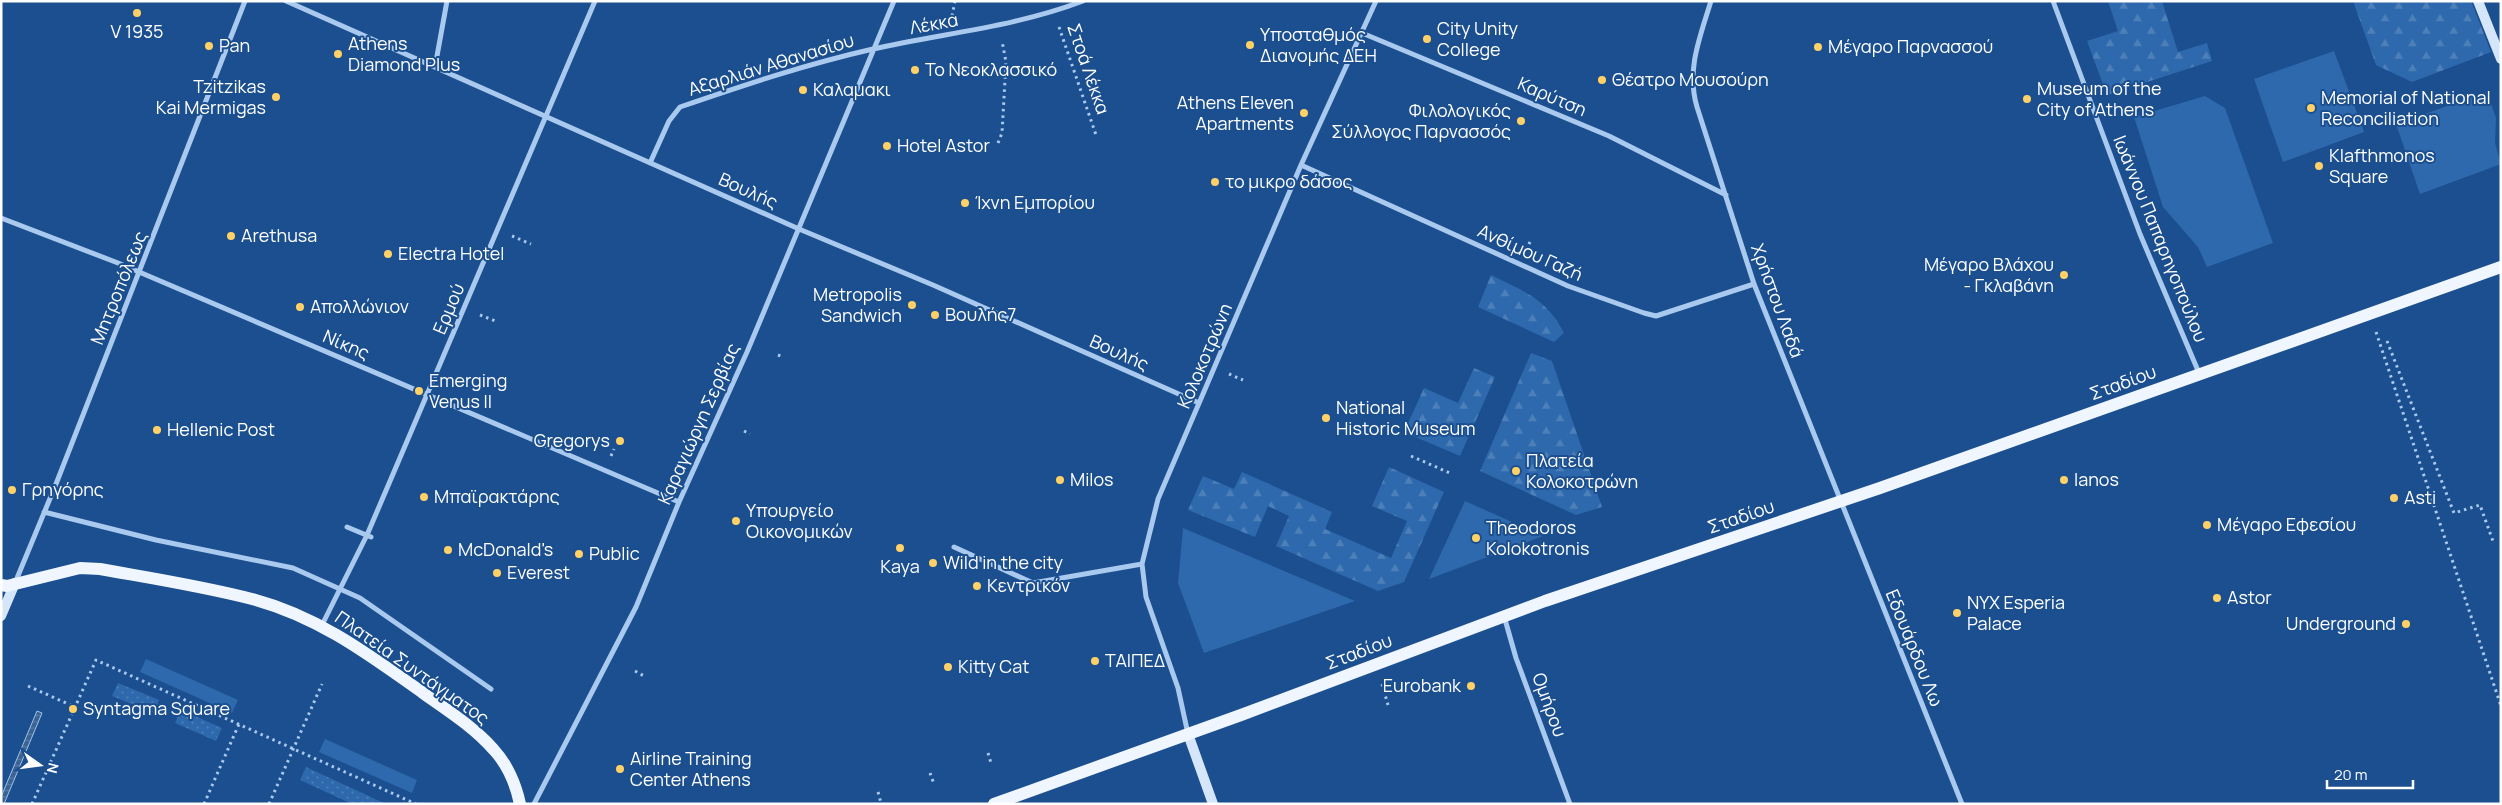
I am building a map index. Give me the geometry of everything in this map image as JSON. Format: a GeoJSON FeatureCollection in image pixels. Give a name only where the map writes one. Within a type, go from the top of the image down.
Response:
{"type":"FeatureCollection","features":[{"type":"Feature","properties":{"kind":"main road","name":"Σταδίου"},"geometry":{"type":"LineString","coordinates":[[994,804],[1504,616],[1840,502],[2501,266]]}},
{"type":"Feature","properties":{"kind":"main road","name":"Πλατεία Συντάγματος"},"geometry":{"type":"LineString","coordinates":[[1,585],[7,586],[80,568],[100,569],[252,599],[322,625],[366,653],[456,717],[487,742],[517,789],[520,804]]}},
{"type":"Feature","properties":{"kind":"street","name":"Μητροπόλεως"},"geometry":{"type":"LineString","coordinates":[[15,583],[245,1]]}},
{"type":"Feature","properties":{"kind":"street","name":"Βουλής"},"geometry":{"type":"LineString","coordinates":[[286,1],[799,230],[932,285],[1199,403]]}},
{"type":"Feature","properties":{"kind":"street"},"geometry":{"type":"LineString","coordinates":[[435,67],[446,1]]}},
{"type":"Feature","properties":{"kind":"street","name":"Ερμού"},"geometry":{"type":"LineString","coordinates":[[322,625],[369,536],[595,1]]}},
{"type":"Feature","properties":{"kind":"street","name":"Καραγιώργη Σερβίας"},"geometry":{"type":"LineString","coordinates":[[534,804],[628,623],[679,502],[748,352],[894,1]]}},
{"type":"Feature","properties":{"kind":"street","name":"Λέκκα"},"geometry":{"type":"LineString","coordinates":[[875,48],[1000,26],[1053,12],[1084,1]]}},
{"type":"Feature","properties":{"kind":"street","name":"Κολοκοτρώνη"},"geometry":{"type":"LineString","coordinates":[[1188,734],[1178,688],[1146,597],[1142,564],[1158,499],[1301,165],[1376,1]]}},
{"type":"Feature","properties":{"kind":"street","name":"Χρήστου Λαδά"},"geometry":{"type":"LineString","coordinates":[[1711,1],[1692,72],[1691,84],[1696,107],[1754,284],[1840,502]]}},
{"type":"Feature","properties":{"kind":"street","name":"Ιωάννου Παπαρηγοπούλου"},"geometry":{"type":"LineString","coordinates":[[2053,1],[2140,234],[2200,374]]}},
{"type":"Feature","properties":{"kind":"street"},"geometry":{"type":"LineString","coordinates":[[2478,1],[2501,58]]}},
{"type":"Feature","properties":{"kind":"street","name":"Καρύτση"},"geometry":{"type":"LineString","coordinates":[[1362,33],[1609,136],[1726,195]]}},
{"type":"Feature","properties":{"kind":"street","name":"Αξαρλιάν Αθανασίου"},"geometry":{"type":"LineString","coordinates":[[650,163],[668,121],[680,107],[793,69],[875,48]]}},
{"type":"Feature","properties":{"kind":"street","name":"Ανθίμου Γαζή"},"geometry":{"type":"LineString","coordinates":[[1301,165],[1568,286],[1644,313],[1656,316],[1754,284]]}},
{"type":"Feature","properties":{"kind":"street","name":"Νίκης"},"geometry":{"type":"LineString","coordinates":[[1,218],[139,273],[679,502]]}},
{"type":"Feature","properties":{"kind":"street","name":"Εδουάρδου Λω"},"geometry":{"type":"LineString","coordinates":[[1840,502],[1962,804]]}},
{"type":"Feature","properties":{"kind":"street"},"geometry":{"type":"LineString","coordinates":[[44,512],[156,540],[293,568],[360,598],[491,689]]}},
{"type":"Feature","properties":{"kind":"street"},"geometry":{"type":"LineString","coordinates":[[348,527],[369,536]]}},
{"type":"Feature","properties":{"kind":"street"},"geometry":{"type":"LineString","coordinates":[[954,546],[1033,583],[1142,564]]}},
{"type":"Feature","properties":{"kind":"street"},"geometry":{"type":"LineString","coordinates":[[1,616],[15,583]]}},
{"type":"Feature","properties":{"kind":"street","name":"Ομήρου"},"geometry":{"type":"LineString","coordinates":[[1504,616],[1516,658],[1570,804]]}},
{"type":"Feature","properties":{"kind":"street"},"geometry":{"type":"LineString","coordinates":[[1188,734],[1213,804]]}},
{"type":"Feature","properties":{"kind":"path","name":"Στοά Λέκκα"},"geometry":{"type":"LineString","coordinates":[[1053,12],[1096,135]]}},
{"type":"Feature","properties":{"kind":"path"},"geometry":{"type":"LineString","coordinates":[[998,143],[1002,133],[1006,62],[1000,26]]}},
{"type":"Feature","properties":{"kind":"path"},"geometry":{"type":"LineString","coordinates":[[2370,313],[2501,706]]}},
{"type":"Feature","properties":{"kind":"path"},"geometry":{"type":"LineString","coordinates":[[2387,341],[2454,513],[2480,505],[2494,544]]}},
{"type":"Feature","properties":{"kind":"path"},"geometry":{"type":"LineString","coordinates":[[778,355],[783,357]]}},
{"type":"Feature","properties":{"kind":"path"},"geometry":{"type":"LineString","coordinates":[[744,431],[750,434]]}},
{"type":"Feature","properties":{"kind":"path"},"geometry":{"type":"LineString","coordinates":[[1411,456],[1452,474]]}},
{"type":"Feature","properties":{"kind":"path"},"geometry":{"type":"LineString","coordinates":[[32,804],[96,660],[416,804]]}},
{"type":"Feature","properties":{"kind":"path"},"geometry":{"type":"LineString","coordinates":[[635,671],[644,676]]}},
{"type":"Feature","properties":{"kind":"path"},"geometry":{"type":"LineString","coordinates":[[269,804],[322,684]]}},
{"type":"Feature","properties":{"kind":"path"},"geometry":{"type":"LineString","coordinates":[[28,686],[75,707]]}},
{"type":"Feature","properties":{"kind":"path"},"geometry":{"type":"LineString","coordinates":[[204,804],[239,724]]}},
{"type":"Feature","properties":{"kind":"path"},"geometry":{"type":"LineString","coordinates":[[988,753],[991,763]]}},
{"type":"Feature","properties":{"kind":"path"},"geometry":{"type":"LineString","coordinates":[[930,773],[934,784]]}},
{"type":"Feature","properties":{"kind":"path"},"geometry":{"type":"LineString","coordinates":[[878,792],[882,803]]}},
{"type":"Feature","properties":{"kind":"green space"},"geometry":{"type":"Polygon","coordinates":[[[2108,1],[2162,1],[2178,52],[2207,43],[2212,61],[2107,95],[2087,41],[2118,31],[2108,1]]]}},
{"type":"Feature","properties":{"kind":"green space"},"geometry":{"type":"Polygon","coordinates":[[[2353,1],[2471,1],[2491,52],[2412,82],[2376,65],[2353,1]]]}},
{"type":"Feature","properties":{"kind":"green space"},"geometry":{"type":"Polygon","coordinates":[[[2334,51],[2364,132],[2283,162],[2254,79],[2334,51]]]}},
{"type":"Feature","properties":{"kind":"green space"},"geometry":{"type":"Polygon","coordinates":[[[2487,92],[2496,118],[2495,143],[2501,164],[2420,194],[2396,124],[2487,92]]]}},
{"type":"Feature","properties":{"kind":"green space"},"geometry":{"type":"Polygon","coordinates":[[[2205,96],[2225,108],[2273,243],[2207,267],[2198,247],[2163,207],[2134,117],[2205,96]]]}},
{"type":"Feature","properties":{"kind":"green space"},"geometry":{"type":"Polygon","coordinates":[[[1491,275],[1534,297],[1550,312],[1564,333],[1554,342],[1478,307],[1491,275]]]}},
{"type":"Feature","properties":{"kind":"green space"},"geometry":{"type":"Polygon","coordinates":[[[1531,353],[1552,361],[1602,507],[1576,515],[1480,471],[1531,353]]]}},
{"type":"Feature","properties":{"kind":"green space"},"geometry":{"type":"Polygon","coordinates":[[[1474,368],[1495,377],[1460,456],[1404,432],[1424,388],[1458,403],[1474,368]]]}},
{"type":"Feature","properties":{"kind":"green space"},"geometry":{"type":"Polygon","coordinates":[[[1389,467],[1444,492],[1404,582],[1378,591],[1276,546],[1289,516],[1268,506],[1255,537],[1188,510],[1203,476],[1234,489],[1242,472],[1332,512],[1325,529],[1391,558],[1407,521],[1372,506],[1389,467]]]}},
{"type":"Feature","properties":{"kind":"green space"},"geometry":{"type":"Polygon","coordinates":[[[1465,501],[1543,536],[1429,579],[1465,501]]]}},
{"type":"Feature","properties":{"kind":"green space"},"geometry":{"type":"Polygon","coordinates":[[[1183,528],[1355,601],[1204,653],[1178,583],[1183,528]]]}},
{"type":"Feature","properties":{"kind":"green space"},"geometry":{"type":"Polygon","coordinates":[[[146,659],[238,700],[232,713],[140,672],[146,659]]]}},
{"type":"Feature","properties":{"kind":"green space"},"geometry":{"type":"Polygon","coordinates":[[[118,683],[159,700],[154,713],[112,696],[118,683]]]}},
{"type":"Feature","properties":{"kind":"green space"},"geometry":{"type":"Polygon","coordinates":[[[181,710],[222,728],[216,741],[175,723],[181,710]]]}},
{"type":"Feature","properties":{"kind":"green space"},"geometry":{"type":"Polygon","coordinates":[[[325,739],[417,780],[412,793],[319,752],[325,739]]]}},
{"type":"Feature","properties":{"kind":"green space"},"geometry":{"type":"Polygon","coordinates":[[[306,767],[386,804],[352,804],[300,780],[306,767]]]}},
{"type":"Feature","properties":{"kind":"shaded area"},"geometry":{"type":"Polygon","coordinates":[[[37,711],[42,713],[4,804],[1,804],[1,797],[37,711]]]}},
{"type":"Feature","properties":{"kind":"place","name":"V 1935"},"geometry":{"type":"Point","coordinates":[137,13]}},
{"type":"Feature","properties":{"kind":"place","name":"City Unity College"},"geometry":{"type":"Point","coordinates":[1427,39]}},
{"type":"Feature","properties":{"kind":"place","name":"Υποσταθμός Διανομής ΔΕΗ"},"geometry":{"type":"Point","coordinates":[1250,45]}},
{"type":"Feature","properties":{"kind":"place","name":"Pan"},"geometry":{"type":"Point","coordinates":[209,46]}},
{"type":"Feature","properties":{"kind":"place","name":"Μέγαρο Παρνασσού"},"geometry":{"type":"Point","coordinates":[1818,47]}},
{"type":"Feature","properties":{"kind":"place","name":"Athens Diamond Plus"},"geometry":{"type":"Point","coordinates":[338,54]}},
{"type":"Feature","properties":{"kind":"place","name":"Το Νεοκλασσικό"},"geometry":{"type":"Point","coordinates":[915,70]}},
{"type":"Feature","properties":{"kind":"place","name":"Θέατρο Μουσούρη"},"geometry":{"type":"Point","coordinates":[1602,80]}},
{"type":"Feature","properties":{"kind":"place","name":"Καλαμακι"},"geometry":{"type":"Point","coordinates":[803,90]}},
{"type":"Feature","properties":{"kind":"place","name":"Tzitzikas Kai Mermigas"},"geometry":{"type":"Point","coordinates":[276,97]}},
{"type":"Feature","properties":{"kind":"place","name":"Museum of the City of Athens"},"geometry":{"type":"Point","coordinates":[2027,99]}},
{"type":"Feature","properties":{"kind":"place","name":"Memorial of National Reconciliation"},"geometry":{"type":"Point","coordinates":[2311,108]}},
{"type":"Feature","properties":{"kind":"place","name":"Athens Eleven Apartments"},"geometry":{"type":"Point","coordinates":[1304,113]}},
{"type":"Feature","properties":{"kind":"place","name":"Φιλολογικός Σύλλογος Παρνασσός"},"geometry":{"type":"Point","coordinates":[1521,121]}},
{"type":"Feature","properties":{"kind":"place","name":"Hotel Astor"},"geometry":{"type":"Point","coordinates":[887,146]}},
{"type":"Feature","properties":{"kind":"place","name":"Klafthmonos Square"},"geometry":{"type":"Point","coordinates":[2319,166]}},
{"type":"Feature","properties":{"kind":"place","name":"το μικρο δάσος"},"geometry":{"type":"Point","coordinates":[1215,182]}},
{"type":"Feature","properties":{"kind":"place","name":"Ίχνη Εμπορίου"},"geometry":{"type":"Point","coordinates":[965,203]}},
{"type":"Feature","properties":{"kind":"place","name":"Arethusa"},"geometry":{"type":"Point","coordinates":[231,236]}},
{"type":"Feature","properties":{"kind":"place","name":"Electra Hotel"},"geometry":{"type":"Point","coordinates":[388,254]}},
{"type":"Feature","properties":{"kind":"place","name":"Μέγαρο Βλάχου - Γκλαβάνη"},"geometry":{"type":"Point","coordinates":[2064,275]}},
{"type":"Feature","properties":{"kind":"place","name":"Metropolis Sandwich"},"geometry":{"type":"Point","coordinates":[912,305]}},
{"type":"Feature","properties":{"kind":"place","name":"Απολλώνιον"},"geometry":{"type":"Point","coordinates":[300,307]}},
{"type":"Feature","properties":{"kind":"place","name":"Βουλής7"},"geometry":{"type":"Point","coordinates":[935,315]}},
{"type":"Feature","properties":{"kind":"place","name":"Emerging Venus ΙΙ"},"geometry":{"type":"Point","coordinates":[419,391]}},
{"type":"Feature","properties":{"kind":"place","name":"National Historic Museum"},"geometry":{"type":"Point","coordinates":[1326,418]}},
{"type":"Feature","properties":{"kind":"place","name":"Hellenic Post"},"geometry":{"type":"Point","coordinates":[157,430]}},
{"type":"Feature","properties":{"kind":"place","name":"Gregorys"},"geometry":{"type":"Point","coordinates":[620,441]}},
{"type":"Feature","properties":{"kind":"place","name":"Πλατεία Κολοκοτρώνη"},"geometry":{"type":"Point","coordinates":[1516,471]}},
{"type":"Feature","properties":{"kind":"place","name":"Milos"},"geometry":{"type":"Point","coordinates":[1060,480]}},
{"type":"Feature","properties":{"kind":"place","name":"Ianos"},"geometry":{"type":"Point","coordinates":[2064,480]}},
{"type":"Feature","properties":{"kind":"place","name":"Γρηγόρης"},"geometry":{"type":"Point","coordinates":[12,490]}},
{"type":"Feature","properties":{"kind":"place","name":"Μπαϊρακτάρης"},"geometry":{"type":"Point","coordinates":[424,497]}},
{"type":"Feature","properties":{"kind":"place","name":"Asti"},"geometry":{"type":"Point","coordinates":[2394,498]}},
{"type":"Feature","properties":{"kind":"place","name":"Υπουργείο Οικονομικών"},"geometry":{"type":"Point","coordinates":[736,521]}},
{"type":"Feature","properties":{"kind":"place","name":"Μέγαρο Εφεσίου"},"geometry":{"type":"Point","coordinates":[2207,525]}},
{"type":"Feature","properties":{"kind":"place","name":"Theodoros Kolokotronis"},"geometry":{"type":"Point","coordinates":[1476,538]}},
{"type":"Feature","properties":{"kind":"place","name":"Kaya"},"geometry":{"type":"Point","coordinates":[900,548]}},
{"type":"Feature","properties":{"kind":"place","name":"McDonald's"},"geometry":{"type":"Point","coordinates":[448,550]}},
{"type":"Feature","properties":{"kind":"place","name":"Public"},"geometry":{"type":"Point","coordinates":[579,554]}},
{"type":"Feature","properties":{"kind":"place","name":"Wild in the city"},"geometry":{"type":"Point","coordinates":[933,563]}},
{"type":"Feature","properties":{"kind":"place","name":"Everest"},"geometry":{"type":"Point","coordinates":[497,573]}},
{"type":"Feature","properties":{"kind":"place","name":"Κεντρικόν"},"geometry":{"type":"Point","coordinates":[977,586]}},
{"type":"Feature","properties":{"kind":"place","name":"Astor"},"geometry":{"type":"Point","coordinates":[2217,598]}},
{"type":"Feature","properties":{"kind":"place","name":"NYX Esperia Palace"},"geometry":{"type":"Point","coordinates":[1957,613]}},
{"type":"Feature","properties":{"kind":"place","name":"Underground"},"geometry":{"type":"Point","coordinates":[2406,624]}},
{"type":"Feature","properties":{"kind":"place","name":"ΤΑΙΠΕΔ"},"geometry":{"type":"Point","coordinates":[1095,661]}},
{"type":"Feature","properties":{"kind":"place","name":"Kitty Cat"},"geometry":{"type":"Point","coordinates":[948,667]}},
{"type":"Feature","properties":{"kind":"place","name":"Eurobank"},"geometry":{"type":"Point","coordinates":[1471,686]}},
{"type":"Feature","properties":{"kind":"place","name":"Syntagma Square"},"geometry":{"type":"Point","coordinates":[73,709]}},
{"type":"Feature","properties":{"kind":"place","name":"Airline Training Center Athens"},"geometry":{"type":"Point","coordinates":[620,769]}}]}
